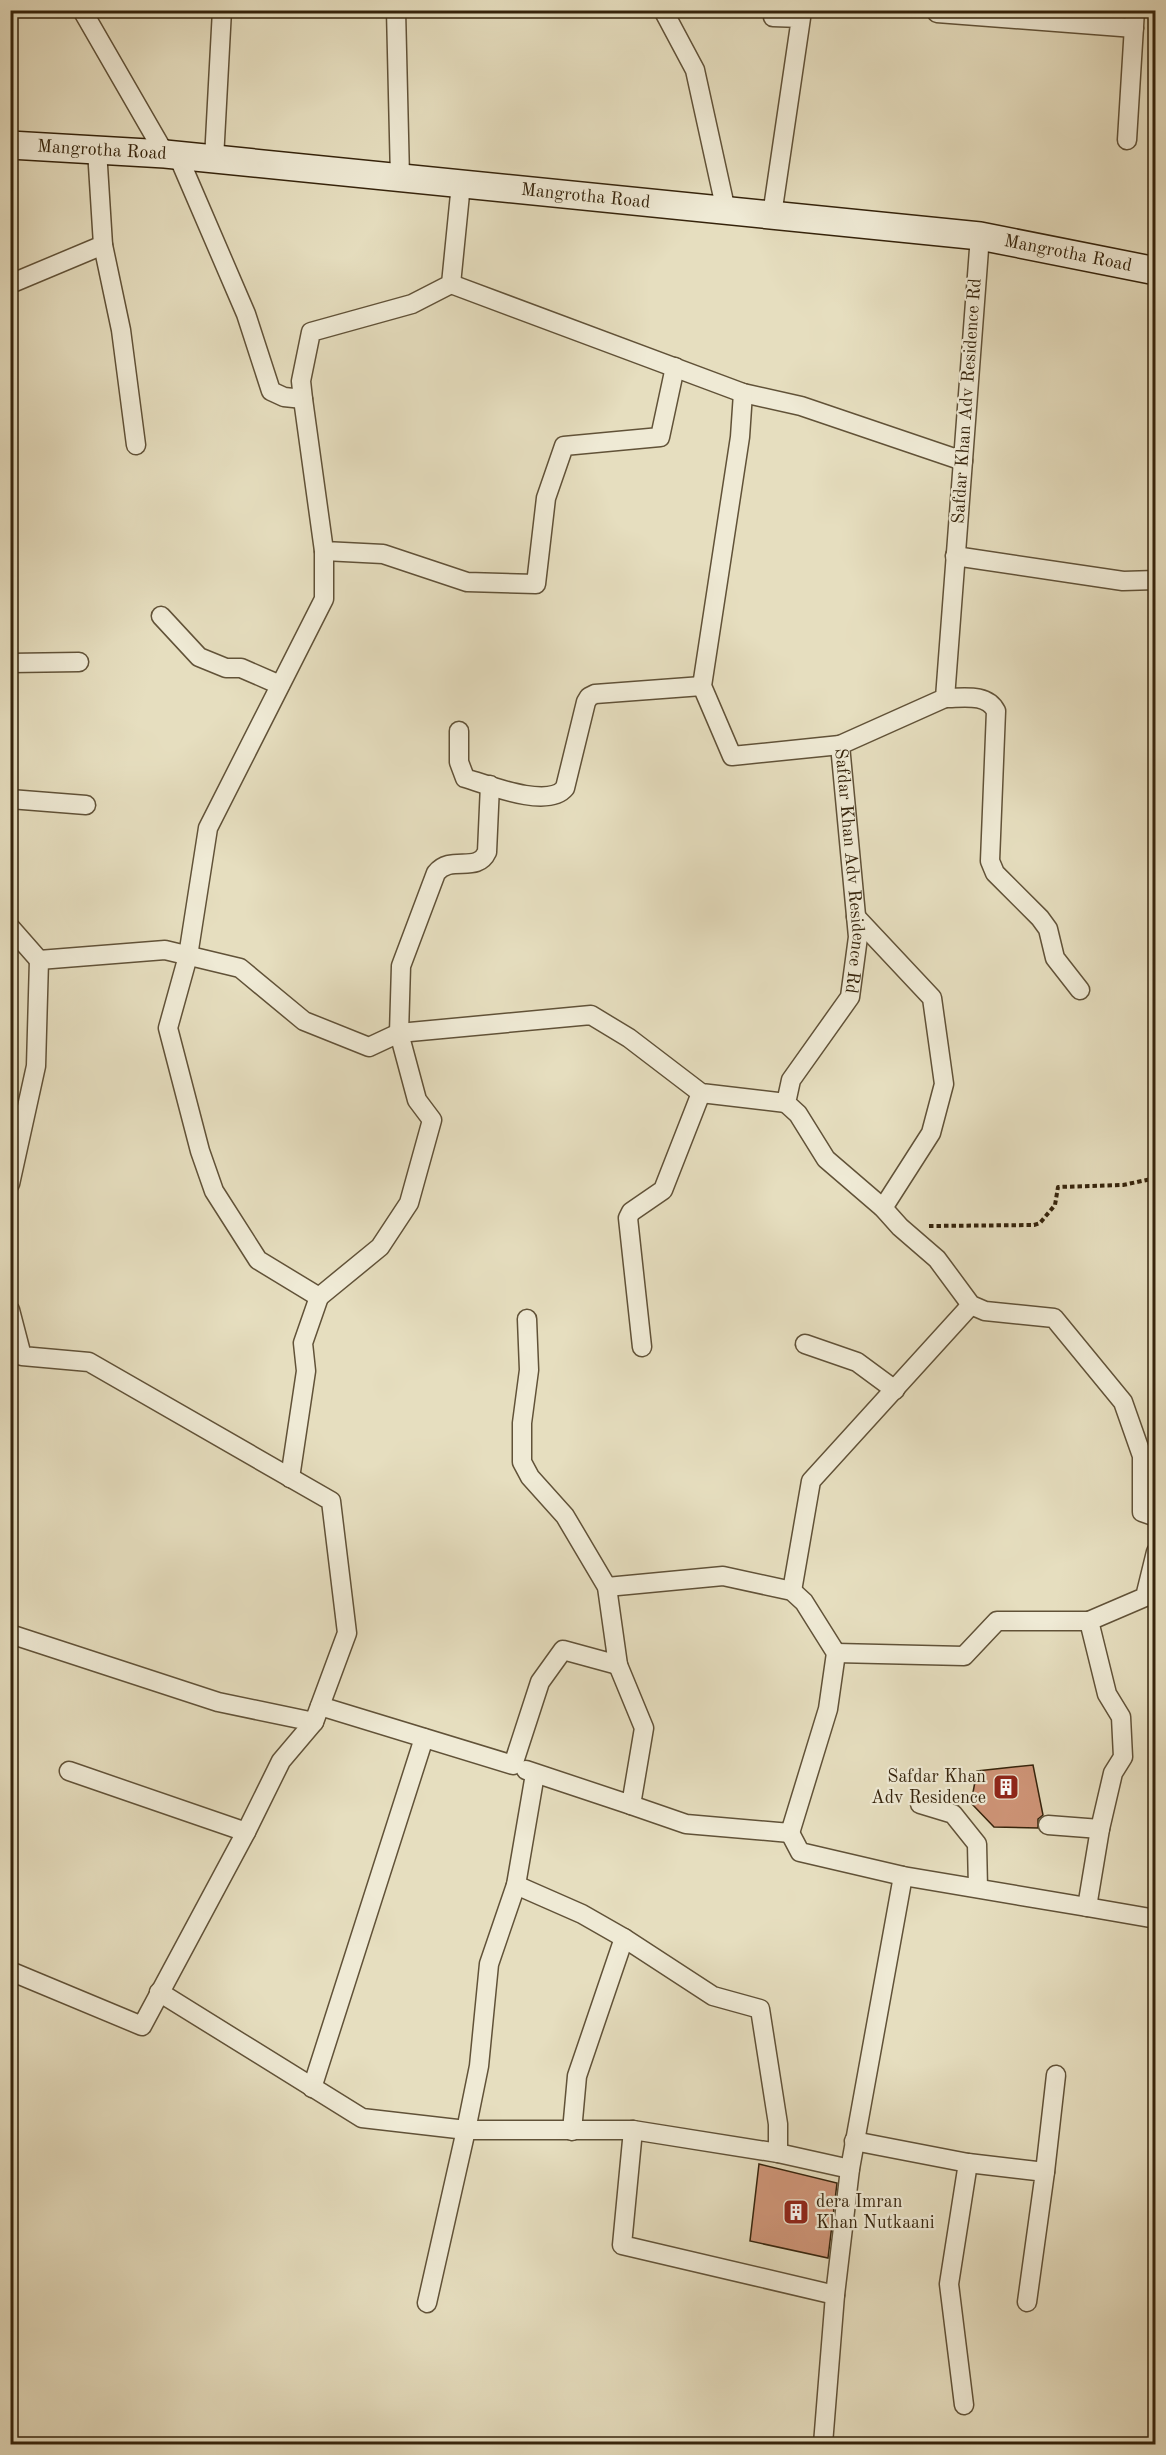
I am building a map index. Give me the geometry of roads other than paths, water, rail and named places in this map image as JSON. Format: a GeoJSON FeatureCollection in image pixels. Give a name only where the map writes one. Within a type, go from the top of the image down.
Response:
{"type":"FeatureCollection","features":[{"type":"Feature","properties":{"kind":"main road","name":"Mangrotha Road"},"geometry":{"type":"LineString","coordinates":[[10,145],[214,159],[980,236],[1155,271]]}},
{"type":"Feature","properties":{"kind":"street"},"geometry":{"type":"LineString","coordinates":[[82,10],[171,155],[246,314],[271,391],[284,397],[303,399]]}},
{"type":"Feature","properties":{"kind":"street"},"geometry":{"type":"LineString","coordinates":[[214,159],[222,10]]}},
{"type":"Feature","properties":{"kind":"street"},"geometry":{"type":"LineString","coordinates":[[396,10],[400,178]]}},
{"type":"Feature","properties":{"kind":"street"},"geometry":{"type":"LineString","coordinates":[[663,10],[695,70],[726,211]]}},
{"type":"Feature","properties":{"kind":"street"},"geometry":{"type":"LineString","coordinates":[[772,215],[801,18],[773,17],[774,10]]}},
{"type":"Feature","properties":{"kind":"street"},"geometry":{"type":"LineString","coordinates":[[937,13],[1134,20],[1127,140]]}},
{"type":"Feature","properties":{"kind":"street"},"geometry":{"type":"LineString","coordinates":[[97,150],[103,246],[122,330],[136,445]]}},
{"type":"Feature","properties":{"kind":"street"},"geometry":{"type":"LineString","coordinates":[[452,284],[461,184]]}},
{"type":"Feature","properties":{"kind":"street","name":"Safdar Khan Adv Residence Rd"},"geometry":{"type":"LineString","coordinates":[[786,1103],[791,1080],[850,997],[858,937],[840,745],[945,698],[980,236]]}},
{"type":"Feature","properties":{"kind":"street"},"geometry":{"type":"LineString","coordinates":[[10,284],[103,246]]}},
{"type":"Feature","properties":{"kind":"street"},"geometry":{"type":"LineString","coordinates":[[319,1297],[258,1260],[214,1191],[200,1152],[168,1028],[188,956],[208,828],[324,599],[324,551],[301,381],[310,332],[412,304],[452,284],[743,393],[801,406],[963,461]]}},
{"type":"Feature","properties":{"kind":"street"},"geometry":{"type":"LineString","coordinates":[[324,551],[384,554],[467,582],[536,584],[546,498],[564,446],[660,438],[675,367]]}},
{"type":"Feature","properties":{"kind":"street"},"geometry":{"type":"LineString","coordinates":[[743,393],[740,438],[702,686],[732,756],[840,745]]}},
{"type":"Feature","properties":{"kind":"street"},"geometry":{"type":"LineString","coordinates":[[955,556],[1123,581],[1155,580]]}},
{"type":"Feature","properties":{"kind":"street"},"geometry":{"type":"LineString","coordinates":[[161,616],[199,657],[226,668],[241,668],[280,685]]}},
{"type":"Feature","properties":{"kind":"street"},"geometry":{"type":"LineString","coordinates":[[10,663],[79,662]]}},
{"type":"Feature","properties":{"kind":"street"},"geometry":{"type":"LineString","coordinates":[[459,731],[459,762],[465,778],[518,794],[553,796],[560,794],[565,788],[589,697],[596,694],[702,686]]}},
{"type":"Feature","properties":{"kind":"street"},"geometry":{"type":"LineString","coordinates":[[945,698],[985,699],[992,703],[996,711],[990,861],[995,873],[1048,929],[1056,958],[1080,990]]}},
{"type":"Feature","properties":{"kind":"street"},"geometry":{"type":"LineString","coordinates":[[290,1478],[306,1371],[303,1343],[319,1297],[380,1247],[408,1203],[432,1120],[417,1100],[399,1033],[401,966],[440,867],[447,864],[479,863],[484,859],[487,852],[490,785]]}},
{"type":"Feature","properties":{"kind":"street"},"geometry":{"type":"LineString","coordinates":[[10,799],[86,805]]}},
{"type":"Feature","properties":{"kind":"street"},"geometry":{"type":"LineString","coordinates":[[856,917],[932,998],[944,1084],[931,1133],[883,1208]]}},
{"type":"Feature","properties":{"kind":"street"},"geometry":{"type":"LineString","coordinates":[[10,927],[39,960],[36,1066],[10,1184]]}},
{"type":"Feature","properties":{"kind":"street"},"geometry":{"type":"LineString","coordinates":[[39,960],[165,950],[240,968],[304,1021],[369,1047],[399,1033],[591,1015],[629,1038],[701,1093],[786,1103],[798,1114],[826,1159],[883,1208],[900,1227],[937,1260],[971,1305],[985,1311],[1054,1318],[1123,1402],[1142,1456],[1142,1512],[1155,1517]]}},
{"type":"Feature","properties":{"kind":"street"},"geometry":{"type":"LineString","coordinates":[[642,1347],[628,1218],[631,1212],[663,1190],[701,1093]]}},
{"type":"Feature","properties":{"kind":"street"},"geometry":{"type":"LineString","coordinates":[[792,1591],[811,1481],[971,1305]]}},
{"type":"Feature","properties":{"kind":"street"},"geometry":{"type":"LineString","coordinates":[[10,1310],[14,1339],[22,1356],[89,1362],[331,1501],[347,1633],[317,1714],[281,1761],[246,1832],[142,2026],[10,1971]]}},
{"type":"Feature","properties":{"kind":"street"},"geometry":{"type":"LineString","coordinates":[[526,1319],[529,1370],[522,1423],[522,1462],[530,1477],[565,1516],[607,1587],[618,1665],[644,1728],[631,1805]]}},
{"type":"Feature","properties":{"kind":"street"},"geometry":{"type":"LineString","coordinates":[[805,1344],[857,1362],[894,1390]]}},
{"type":"Feature","properties":{"kind":"street"},"geometry":{"type":"LineString","coordinates":[[836,1653],[964,1656],[997,1621],[1089,1621],[1145,1597],[1155,1552]]}},
{"type":"Feature","properties":{"kind":"street"},"geometry":{"type":"LineString","coordinates":[[607,1587],[723,1576],[792,1591],[804,1602],[836,1653],[828,1709],[790,1833],[800,1852],[903,1875],[1155,1918]]}},
{"type":"Feature","properties":{"kind":"street"},"geometry":{"type":"LineString","coordinates":[[1087,1907],[1100,1829],[1113,1773],[1123,1757],[1121,1717],[1107,1694],[1089,1621]]}},
{"type":"Feature","properties":{"kind":"street"},"geometry":{"type":"LineString","coordinates":[[10,1634],[218,1702],[317,1714],[424,1737],[686,1824],[790,1833]]}},
{"type":"Feature","properties":{"kind":"street"},"geometry":{"type":"LineString","coordinates":[[513,1765],[540,1682],[563,1650],[618,1665]]}},
{"type":"Feature","properties":{"kind":"street"},"geometry":{"type":"LineString","coordinates":[[312,2088],[424,1737]]}},
{"type":"Feature","properties":{"kind":"street"},"geometry":{"type":"LineString","coordinates":[[69,1772],[246,1832]]}},
{"type":"Feature","properties":{"kind":"street"},"geometry":{"type":"LineString","coordinates":[[427,2304],[479,2066],[489,1964],[516,1885],[535,1774]]}},
{"type":"Feature","properties":{"kind":"street"},"geometry":{"type":"LineString","coordinates":[[920,1804],[953,1814],[977,1844],[978,1888]]}},
{"type":"Feature","properties":{"kind":"street"},"geometry":{"type":"LineString","coordinates":[[1048,1825],[1100,1829]]}},
{"type":"Feature","properties":{"kind":"street"},"geometry":{"type":"LineString","coordinates":[[823,2445],[835,2295],[850,2169],[903,1875]]}},
{"type":"Feature","properties":{"kind":"street"},"geometry":{"type":"LineString","coordinates":[[516,1885],[582,1914],[624,1938],[713,1996],[760,2009],[778,2124],[778,2153]]}},
{"type":"Feature","properties":{"kind":"street"},"geometry":{"type":"LineString","coordinates":[[572,2131],[577,2076],[624,1938]]}},
{"type":"Feature","properties":{"kind":"street"},"geometry":{"type":"LineString","coordinates":[[159,1992],[362,2118],[466,2130],[633,2130],[778,2153],[850,2169]]}},
{"type":"Feature","properties":{"kind":"street"},"geometry":{"type":"LineString","coordinates":[[1027,2302],[1056,2075]]}},
{"type":"Feature","properties":{"kind":"street"},"geometry":{"type":"LineString","coordinates":[[633,2130],[622,2245],[835,2295]]}},
{"type":"Feature","properties":{"kind":"street"},"geometry":{"type":"LineString","coordinates":[[854,2141],[968,2163],[1045,2172]]}},
{"type":"Feature","properties":{"kind":"street"},"geometry":{"type":"LineString","coordinates":[[964,2405],[949,2284],[968,2163]]}},
{"type":"Feature","properties":{"kind":"place","name":"Safdar Khan Adv Residence"},"geometry":{"type":"Point","coordinates":[1006,1787]}},
{"type":"Feature","properties":{"kind":"place","name":"dera Imran Khan Nutkaani"},"geometry":{"type":"Point","coordinates":[796,2212]}}]}
